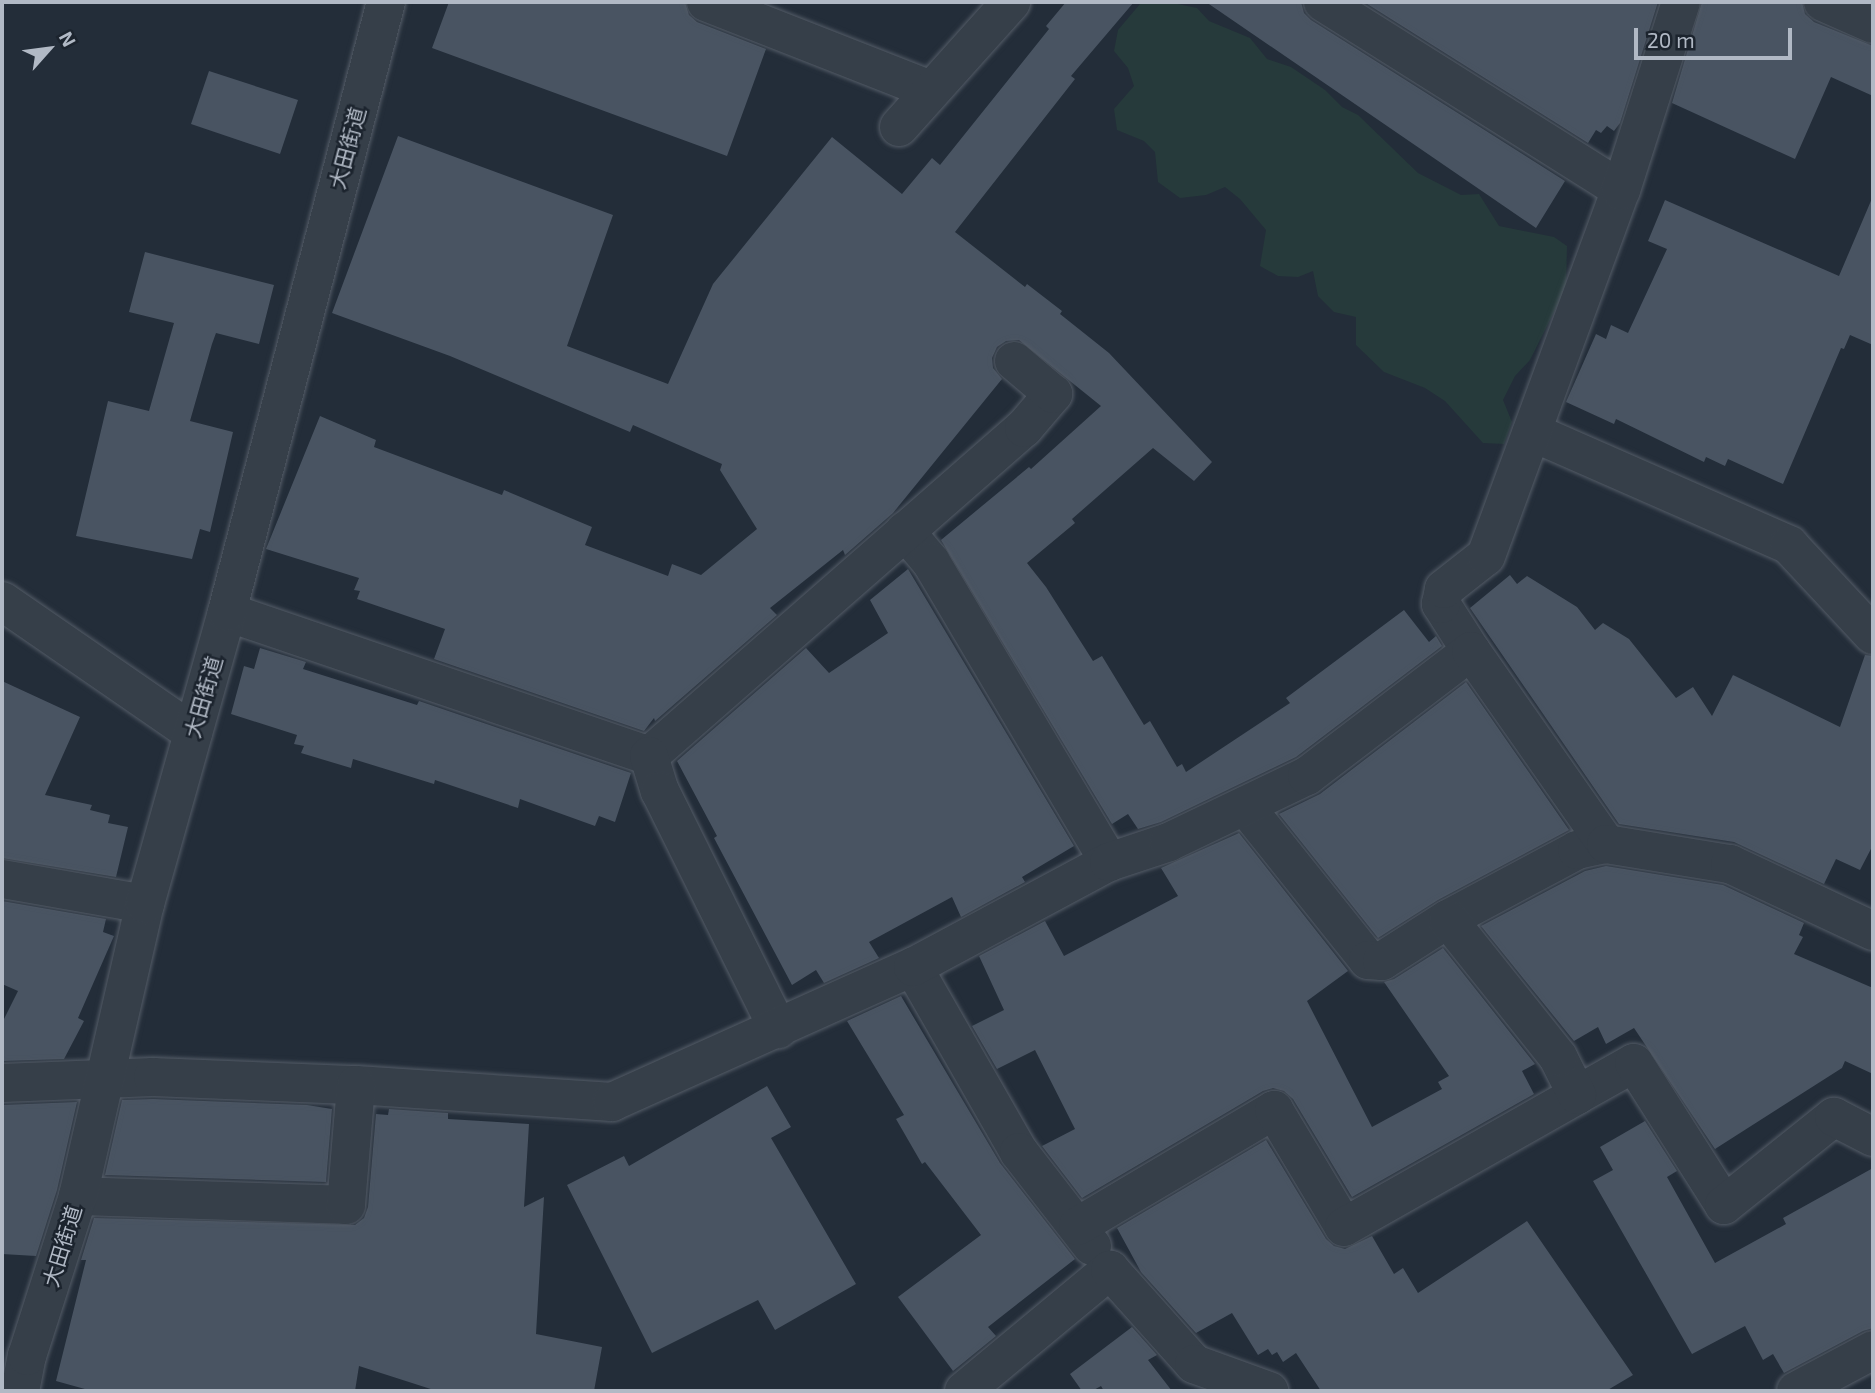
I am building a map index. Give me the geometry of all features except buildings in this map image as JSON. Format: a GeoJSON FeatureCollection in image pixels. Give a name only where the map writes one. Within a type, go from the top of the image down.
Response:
{"type":"FeatureCollection","features":[{"type":"Feature","properties":{"kind":"street","name":"大田街道"},"geometry":{"type":"LineString","coordinates":[[16,1367],[78,1196],[145,904],[227,612],[386,2]]}},
{"type":"Feature","properties":{"kind":"street"},"geometry":{"type":"LineString","coordinates":[[706,2],[930,90]]}},
{"type":"Feature","properties":{"kind":"street"},"geometry":{"type":"LineString","coordinates":[[898,127],[1011,2]]}},
{"type":"Feature","properties":{"kind":"street"},"geometry":{"type":"LineString","coordinates":[[1323,2],[1620,190]]}},
{"type":"Feature","properties":{"kind":"street"},"geometry":{"type":"LineString","coordinates":[[1606,844],[1441,604],[1444,589],[1486,556],[1620,190],[1681,2]]}},
{"type":"Feature","properties":{"kind":"street"},"geometry":{"type":"LineString","coordinates":[[1824,2],[1873,24]]}},
{"type":"Feature","properties":{"kind":"street"},"geometry":{"type":"LineString","coordinates":[[649,756],[1024,428],[1053,394],[1014,360]]}},
{"type":"Feature","properties":{"kind":"street"},"geometry":{"type":"LineString","coordinates":[[1532,432],[1788,545],[1873,635]]}},
{"type":"Feature","properties":{"kind":"street"},"geometry":{"type":"LineString","coordinates":[[905,531],[931,562],[1109,862]]}},
{"type":"Feature","properties":{"kind":"street"},"geometry":{"type":"LineString","coordinates":[[2,600],[193,733]]}},
{"type":"Feature","properties":{"kind":"street"},"geometry":{"type":"LineString","coordinates":[[227,612],[649,756]]}},
{"type":"Feature","properties":{"kind":"street"},"geometry":{"type":"LineString","coordinates":[[2,1083],[153,1077],[356,1085],[612,1102],[778,1030],[913,967],[1109,862],[1169,842],[1307,776],[1471,651]]}},
{"type":"Feature","properties":{"kind":"street"},"geometry":{"type":"LineString","coordinates":[[649,756],[660,791],[778,1030]]}},
{"type":"Feature","properties":{"kind":"street"},"geometry":{"type":"LineString","coordinates":[[1245,806],[1368,960],[1382,961],[1448,919],[1577,850],[1606,844],[1730,863],[1873,931]]}},
{"type":"Feature","properties":{"kind":"street"},"geometry":{"type":"LineString","coordinates":[[2,879],[145,904]]}},
{"type":"Feature","properties":{"kind":"street"},"geometry":{"type":"LineString","coordinates":[[1448,919],[1558,1057],[1577,1095]]}},
{"type":"Feature","properties":{"kind":"street"},"geometry":{"type":"LineString","coordinates":[[913,967],[1019,1152],[1110,1270],[1194,1364],[1269,1391]]}},
{"type":"Feature","properties":{"kind":"street"},"geometry":{"type":"LineString","coordinates":[[1078,1226],[1274,1110],[1344,1227],[1634,1063],[1724,1205],[1834,1117],[1873,1137]]}},
{"type":"Feature","properties":{"kind":"street"},"geometry":{"type":"LineString","coordinates":[[78,1196],[346,1205],[356,1085]]}},
{"type":"Feature","properties":{"kind":"street"},"geometry":{"type":"LineString","coordinates":[[964,1391],[1110,1270]]}},
{"type":"Feature","properties":{"kind":"street"},"geometry":{"type":"LineString","coordinates":[[1796,1391],[1873,1350]]}},
{"type":"Feature","properties":{"kind":"green space"},"geometry":{"type":"Polygon","coordinates":[[[1168,2],[1197,8],[1209,21],[1250,38],[1267,59],[1291,67],[1325,90],[1342,107],[1358,115],[1418,173],[1461,195],[1479,194],[1499,226],[1554,237],[1567,246],[1566,288],[1530,360],[1515,376],[1503,400],[1512,422],[1504,444],[1483,443],[1445,401],[1425,388],[1384,372],[1356,345],[1356,317],[1334,312],[1318,296],[1313,271],[1298,277],[1278,276],[1260,266],[1266,230],[1240,199],[1225,187],[1206,195],[1180,198],[1158,182],[1155,152],[1144,141],[1117,130],[1114,109],[1134,86],[1128,68],[1114,51],[1118,30],[1140,4],[1168,2]]]}}]}
